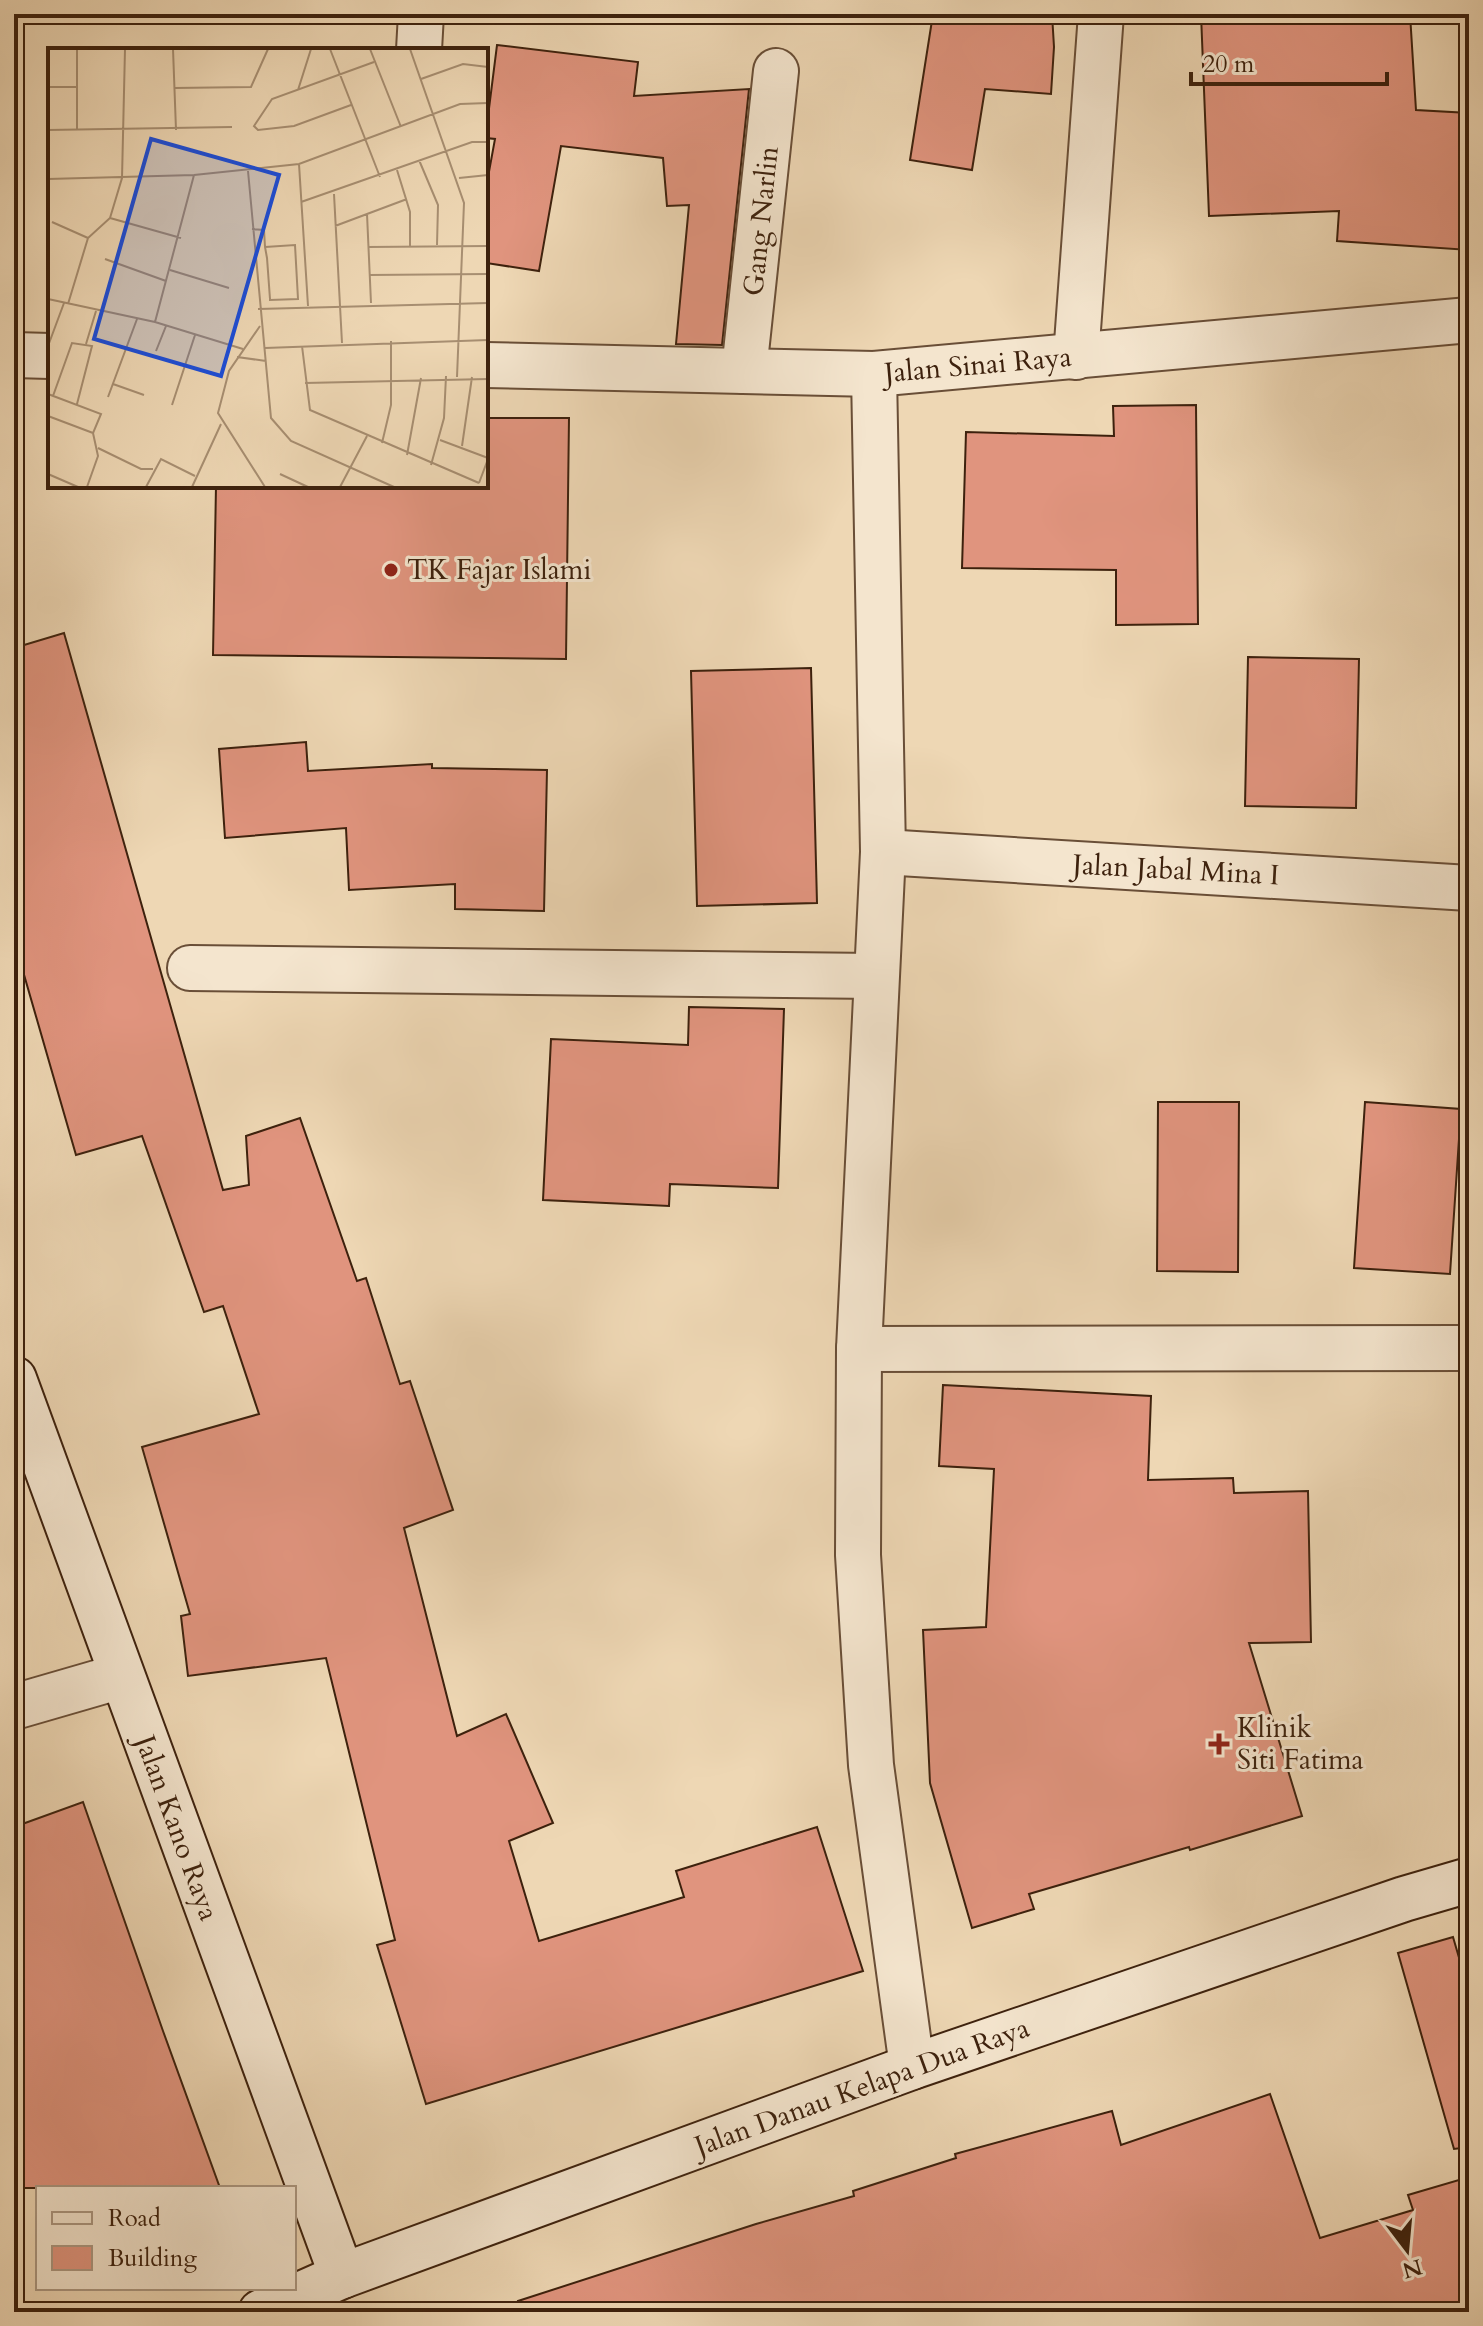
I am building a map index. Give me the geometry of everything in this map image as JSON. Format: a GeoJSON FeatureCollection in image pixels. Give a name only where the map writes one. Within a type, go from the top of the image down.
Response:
{"type":"FeatureCollection","features":[{"type":"Feature","properties":{"kind":"street"},"geometry":{"type":"LineString","coordinates":[[419,48],[421,14]]}},
{"type":"Feature","properties":{"kind":"street"},"geometry":{"type":"LineString","coordinates":[[1076,357],[1101,14]]}},
{"type":"Feature","properties":{"kind":"street","name":"Gang Narlin"},"geometry":{"type":"LineString","coordinates":[[744,371],[776,71]]}},
{"type":"Feature","properties":{"kind":"street","name":"Jalan Sinai Raya"},"geometry":{"type":"LineString","coordinates":[[488,365],[874,374],[1469,320]]}},
{"type":"Feature","properties":{"kind":"street"},"geometry":{"type":"LineString","coordinates":[[14,355],[48,356]]}},
{"type":"Feature","properties":{"kind":"street"},"geometry":{"type":"LineString","coordinates":[[874,374],[883,852],[859,1349],[858,1555],[871,1765],[912,2067]]}},
{"type":"Feature","properties":{"kind":"street","name":"Jalan Jabal Mina I"},"geometry":{"type":"LineString","coordinates":[[883,852],[1469,888]]}},
{"type":"Feature","properties":{"kind":"street"},"geometry":{"type":"LineString","coordinates":[[190,968],[876,976]]}},
{"type":"Feature","properties":{"kind":"street"},"geometry":{"type":"LineString","coordinates":[[859,1349],[1469,1348]]}},
{"type":"Feature","properties":{"kind":"street","name":"Jalan Kano Raya"},"geometry":{"type":"LineString","coordinates":[[14,1379],[342,2276]]}},
{"type":"Feature","properties":{"kind":"street"},"geometry":{"type":"LineString","coordinates":[[14,1707],[121,1676]]}},
{"type":"Feature","properties":{"kind":"street","name":"Jalan Danau Kelapa Dua Raya"},"geometry":{"type":"LineString","coordinates":[[261,2312],[342,2276],[912,2067],[1404,1899],[1469,1880]]}},
{"type":"Feature","properties":{"kind":"building"},"geometry":{"type":"Polygon","coordinates":[[[933,14],[1052,14],[1054,47],[1051,94],[985,89],[972,170],[910,160],[933,14]]]}},
{"type":"Feature","properties":{"kind":"building"},"geometry":{"type":"Polygon","coordinates":[[[1201,14],[1410,14],[1416,110],[1469,113],[1469,250],[1337,241],[1339,211],[1209,216],[1201,14]]]}},
{"type":"Feature","properties":{"kind":"building"},"geometry":{"type":"Polygon","coordinates":[[[497,45],[638,62],[634,96],[749,89],[722,345],[676,344],[689,205],[667,206],[663,158],[561,146],[539,271],[488,263],[488,177],[495,139],[488,138],[497,45]]]}},
{"type":"Feature","properties":{"kind":"building"},"geometry":{"type":"Polygon","coordinates":[[[1196,405],[1198,624],[1116,625],[1116,570],[962,568],[966,432],[1114,436],[1113,406],[1196,405]]]}},
{"type":"Feature","properties":{"kind":"building","name":"TK Fajar Islami"},"geometry":{"type":"Polygon","coordinates":[[[488,418],[569,418],[566,659],[213,655],[216,488],[488,488],[488,418]]]}},
{"type":"Feature","properties":{"kind":"building"},"geometry":{"type":"Polygon","coordinates":[[[64,633],[223,1190],[249,1185],[246,1136],[300,1118],[357,1281],[366,1278],[400,1384],[410,1381],[453,1510],[404,1528],[457,1736],[506,1714],[553,1823],[509,1841],[539,1941],[684,1897],[676,1871],[817,1827],[863,1971],[426,2104],[377,1945],[395,1940],[326,1658],[188,1676],[181,1616],[190,1614],[142,1447],[259,1414],[223,1306],[204,1312],[142,1136],[76,1155],[14,940],[14,648],[64,633]]]}},
{"type":"Feature","properties":{"kind":"building"},"geometry":{"type":"Polygon","coordinates":[[[1248,657],[1359,659],[1356,808],[1245,806],[1248,657]]]}},
{"type":"Feature","properties":{"kind":"building"},"geometry":{"type":"Polygon","coordinates":[[[811,668],[817,903],[697,906],[691,671],[811,668]]]}},
{"type":"Feature","properties":{"kind":"building"},"geometry":{"type":"Polygon","coordinates":[[[306,742],[308,771],[432,764],[432,768],[547,770],[544,911],[455,909],[455,884],[349,890],[346,828],[225,838],[219,749],[306,742]]]}},
{"type":"Feature","properties":{"kind":"building"},"geometry":{"type":"Polygon","coordinates":[[[689,1007],[784,1009],[778,1188],[670,1184],[669,1206],[543,1200],[551,1039],[688,1045],[689,1007]]]}},
{"type":"Feature","properties":{"kind":"building"},"geometry":{"type":"Polygon","coordinates":[[[1158,1102],[1239,1102],[1238,1272],[1157,1271],[1158,1102]]]}},
{"type":"Feature","properties":{"kind":"building"},"geometry":{"type":"Polygon","coordinates":[[[1365,1102],[1461,1109],[1450,1274],[1354,1268],[1365,1102]]]}},
{"type":"Feature","properties":{"kind":"building"},"geometry":{"type":"Polygon","coordinates":[[[943,1385],[1151,1396],[1148,1480],[1233,1478],[1234,1493],[1308,1491],[1311,1642],[1249,1643],[1302,1816],[1029,1894],[1034,1909],[972,1928],[930,1783],[923,1630],[986,1627],[994,1469],[939,1466],[943,1385]]]}},
{"type":"Feature","properties":{"kind":"building"},"geometry":{"type":"Polygon","coordinates":[[[83,1802],[219,2186],[14,2188],[14,1827],[83,1802]]]}},
{"type":"Feature","properties":{"kind":"building"},"geometry":{"type":"Polygon","coordinates":[[[1453,1937],[1469,1992],[1469,2147],[1454,2149],[1398,1953],[1453,1937]]]}},
{"type":"Feature","properties":{"kind":"building"},"geometry":{"type":"Polygon","coordinates":[[[1270,2094],[1320,2238],[1413,2210],[1408,2195],[1469,2177],[1469,2312],[520,2312],[518,2301],[756,2224],[854,2196],[853,2191],[956,2158],[955,2154],[1112,2111],[1121,2145],[1270,2094]]]}},
{"type":"Feature","properties":{"kind":"place","name":"TK Fajar Islami"},"geometry":{"type":"Point","coordinates":[391,570]}},
{"type":"Feature","properties":{"kind":"place","name":"Klinik Siti Fatima"},"geometry":{"type":"Point","coordinates":[1219,1744]}}]}
